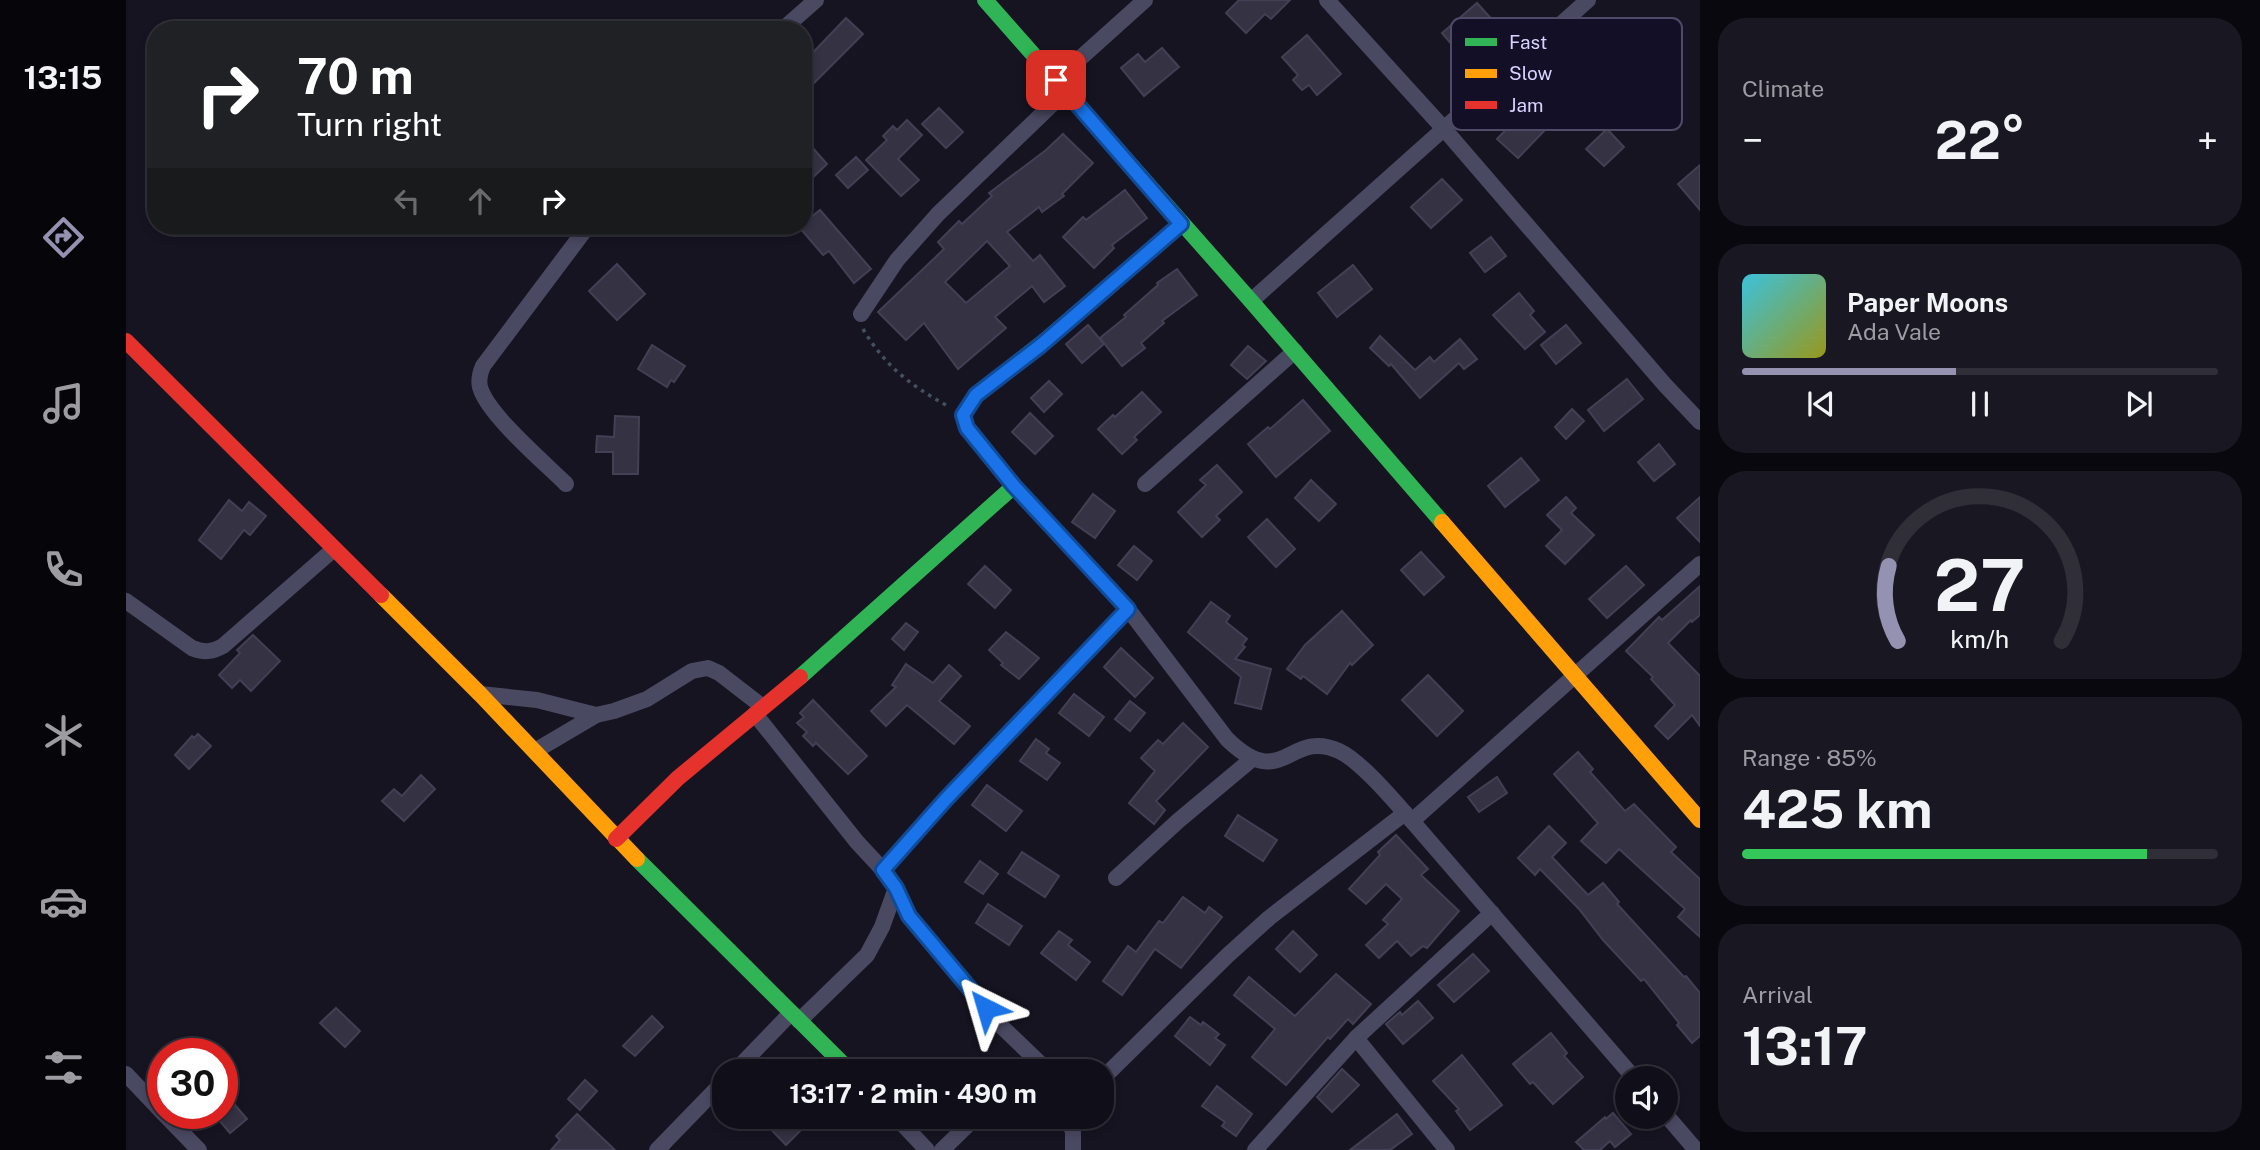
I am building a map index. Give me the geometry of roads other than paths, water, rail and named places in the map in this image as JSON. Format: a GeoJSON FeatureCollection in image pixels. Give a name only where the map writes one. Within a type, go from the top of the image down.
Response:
{"type":"FeatureCollection","features":[{"type":"Feature","properties":{"kind":"street"},"geometry":{"type":"LineString","coordinates":[[792,21],[817,0]]}},
{"type":"Feature","properties":{"kind":"street"},"geometry":{"type":"LineString","coordinates":[[985,0],[1295,351],[1700,820]]}},
{"type":"Feature","properties":{"kind":"street"},"geometry":{"type":"LineString","coordinates":[[861,314],[897,260],[938,214],[1145,0]]}},
{"type":"Feature","properties":{"kind":"street"},"geometry":{"type":"LineString","coordinates":[[1327,0],[1445,130],[1700,422]]}},
{"type":"Feature","properties":{"kind":"street"},"geometry":{"type":"LineString","coordinates":[[1568,18],[1588,0]]}},
{"type":"Feature","properties":{"kind":"street"},"geometry":{"type":"LineString","coordinates":[[1251,301],[1451,125]]}},
{"type":"Feature","properties":{"kind":"street"},"geometry":{"type":"LineString","coordinates":[[1181,224],[1041,345],[976,395],[963,415],[967,428],[1014,486],[1128,609],[1227,739],[1252,759],[1264,762],[1276,762],[1303,747],[1320,746],[1339,751],[1357,764],[1408,817],[1624,1066]]}},
{"type":"Feature","properties":{"kind":"street"},"geometry":{"type":"LineString","coordinates":[[566,484],[509,428],[485,399],[479,385],[479,375],[581,235]]}},
{"type":"Feature","properties":{"kind":"street"},"geometry":{"type":"LineString","coordinates":[[126,341],[480,694],[616,839],[837,1059]]}},
{"type":"Feature","properties":{"kind":"street"},"geometry":{"type":"LineString","coordinates":[[1145,485],[1295,351]]}},
{"type":"Feature","properties":{"kind":"street"},"geometry":{"type":"LineString","coordinates":[[616,839],[678,778],[801,677],[1014,486]]}},
{"type":"Feature","properties":{"kind":"street"},"geometry":{"type":"LineString","coordinates":[[126,601],[192,648],[211,652],[223,646],[334,549]]}},
{"type":"Feature","properties":{"kind":"street"},"geometry":{"type":"LineString","coordinates":[[1114,1067],[1269,918],[1408,817],[1700,565]]}},
{"type":"Feature","properties":{"kind":"street"},"geometry":{"type":"LineString","coordinates":[[883,870],[946,799],[1128,609]]}},
{"type":"Feature","properties":{"kind":"street"},"geometry":{"type":"LineString","coordinates":[[535,751],[596,715],[647,699],[692,671],[708,668],[719,673],[759,711],[857,842],[883,870],[896,888],[909,916],[936,949],[999,1024],[1035,1059]]}},
{"type":"Feature","properties":{"kind":"street"},"geometry":{"type":"LineString","coordinates":[[480,694],[537,700],[596,715]]}},
{"type":"Feature","properties":{"kind":"street"},"geometry":{"type":"LineString","coordinates":[[1116,878],[1252,759]]}},
{"type":"Feature","properties":{"kind":"street"},"geometry":{"type":"LineString","coordinates":[[748,1059],[867,955],[882,927],[896,888]]}},
{"type":"Feature","properties":{"kind":"street"},"geometry":{"type":"LineString","coordinates":[[1255,1150],[1356,1038],[1492,913]]}},
{"type":"Feature","properties":{"kind":"street"},"geometry":{"type":"LineString","coordinates":[[1356,1038],[1447,1150]]}},
{"type":"Feature","properties":{"kind":"street"},"geometry":{"type":"LineString","coordinates":[[126,1074],[147,1096]]}},
{"type":"Feature","properties":{"kind":"street"},"geometry":{"type":"LineString","coordinates":[[657,1150],[712,1093]]}},
{"type":"Feature","properties":{"kind":"street"},"geometry":{"type":"LineString","coordinates":[[179,1129],[199,1150]]}},
{"type":"Feature","properties":{"kind":"street"},"geometry":{"type":"LineString","coordinates":[[907,1129],[927,1150]]}},
{"type":"Feature","properties":{"kind":"street"},"geometry":{"type":"LineString","coordinates":[[942,1150],[964,1129]]}},
{"type":"Feature","properties":{"kind":"street"},"geometry":{"type":"LineString","coordinates":[[1071,1129],[1073,1150]]}},
{"type":"Feature","properties":{"kind":"street"},"geometry":{"type":"LineString","coordinates":[[1678,1129],[1696,1150]]}}]}
